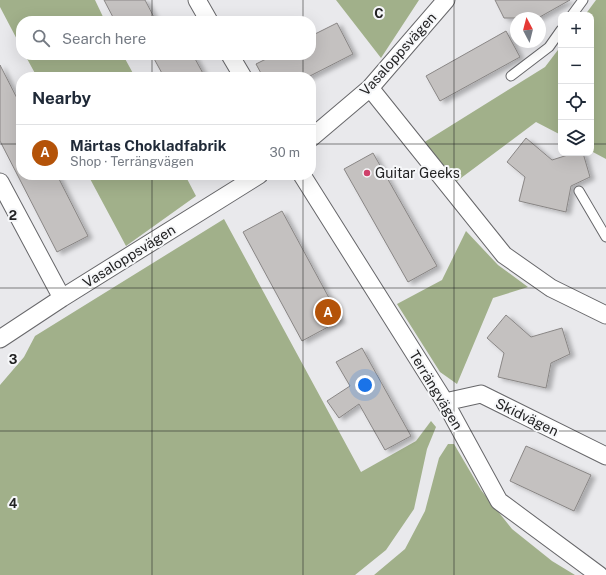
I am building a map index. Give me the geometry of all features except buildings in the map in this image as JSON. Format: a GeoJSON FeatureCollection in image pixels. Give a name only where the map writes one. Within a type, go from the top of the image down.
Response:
{"type":"FeatureCollection","features":[{"type":"Feature","properties":{"kind":"street"},"geometry":{"type":"LineString","coordinates":[[197,0],[206,16]]}},
{"type":"Feature","properties":{"kind":"street","name":"Vasaloppsvägen"},"geometry":{"type":"LineString","coordinates":[[316,134],[370,88],[446,0]]}},
{"type":"Feature","properties":{"kind":"street"},"geometry":{"type":"LineString","coordinates":[[233,60],[240,72]]}},
{"type":"Feature","properties":{"kind":"street"},"geometry":{"type":"LineString","coordinates":[[370,88],[504,255],[551,288],[606,315]]}},
{"type":"Feature","properties":{"kind":"street","name":"Vasaloppsvägen"},"geometry":{"type":"LineString","coordinates":[[0,338],[251,180]]}},
{"type":"Feature","properties":{"kind":"street","name":"Terrängvägen"},"geometry":{"type":"LineString","coordinates":[[305,180],[445,402],[499,501],[599,575]]}},
{"type":"Feature","properties":{"kind":"street"},"geometry":{"type":"LineString","coordinates":[[0,182],[62,298]]}},
{"type":"Feature","properties":{"kind":"street","name":"Skidvägen"},"geometry":{"type":"LineString","coordinates":[[445,402],[481,394],[606,456]]}},
{"type":"Feature","properties":{"kind":"lane"},"geometry":{"type":"LineString","coordinates":[[574,12],[583,0]]}},
{"type":"Feature","properties":{"kind":"lane"},"geometry":{"type":"LineString","coordinates":[[511,76],[549,47],[558,34]]}},
{"type":"Feature","properties":{"kind":"lane"},"geometry":{"type":"LineString","coordinates":[[579,191],[606,238]]}},
{"type":"Feature","properties":{"kind":"green space"},"geometry":{"type":"Polygon","coordinates":[[[0,0],[95,0],[103,16],[16,16],[16,37],[0,7],[0,0]]]}},
{"type":"Feature","properties":{"kind":"green space"},"geometry":{"type":"Polygon","coordinates":[[[336,0],[419,0],[381,58],[336,0]]]}},
{"type":"Feature","properties":{"kind":"green space"},"geometry":{"type":"Polygon","coordinates":[[[596,0],[606,0],[606,159],[594,153],[594,12],[587,12],[596,0]]]}},
{"type":"Feature","properties":{"kind":"green space"},"geometry":{"type":"Polygon","coordinates":[[[558,50],[558,133],[536,122],[457,181],[423,143],[545,67],[558,50]]]}},
{"type":"Feature","properties":{"kind":"green space"},"geometry":{"type":"Polygon","coordinates":[[[28,60],[126,60],[132,72],[34,72],[28,60]]]}},
{"type":"Feature","properties":{"kind":"green space"},"geometry":{"type":"Polygon","coordinates":[[[91,180],[188,180],[196,196],[126,246],[91,180]]]}},
{"type":"Feature","properties":{"kind":"green space"},"geometry":{"type":"Polygon","coordinates":[[[224,219],[361,472],[416,441],[431,421],[436,427],[427,449],[414,509],[386,550],[355,575],[0,575],[0,385],[24,357],[35,336],[224,219]]]}},
{"type":"Feature","properties":{"kind":"green space"},"geometry":{"type":"Polygon","coordinates":[[[466,231],[498,265],[528,287],[493,298],[457,384],[440,372],[397,304],[442,280],[466,231]]]}},
{"type":"Feature","properties":{"kind":"green space"},"geometry":{"type":"Polygon","coordinates":[[[448,444],[454,444],[481,490],[512,529],[552,561],[575,575],[374,575],[405,549],[425,511],[439,458],[448,444]]]}},
{"type":"Feature","properties":{"kind":"place","name":"Guitar Geeks"},"geometry":{"type":"Point","coordinates":[367,173]}},
{"type":"Feature","properties":{"kind":"place","name":"Märtas Chokladfabrik"},"geometry":{"type":"Point","coordinates":[328,312]}}]}
